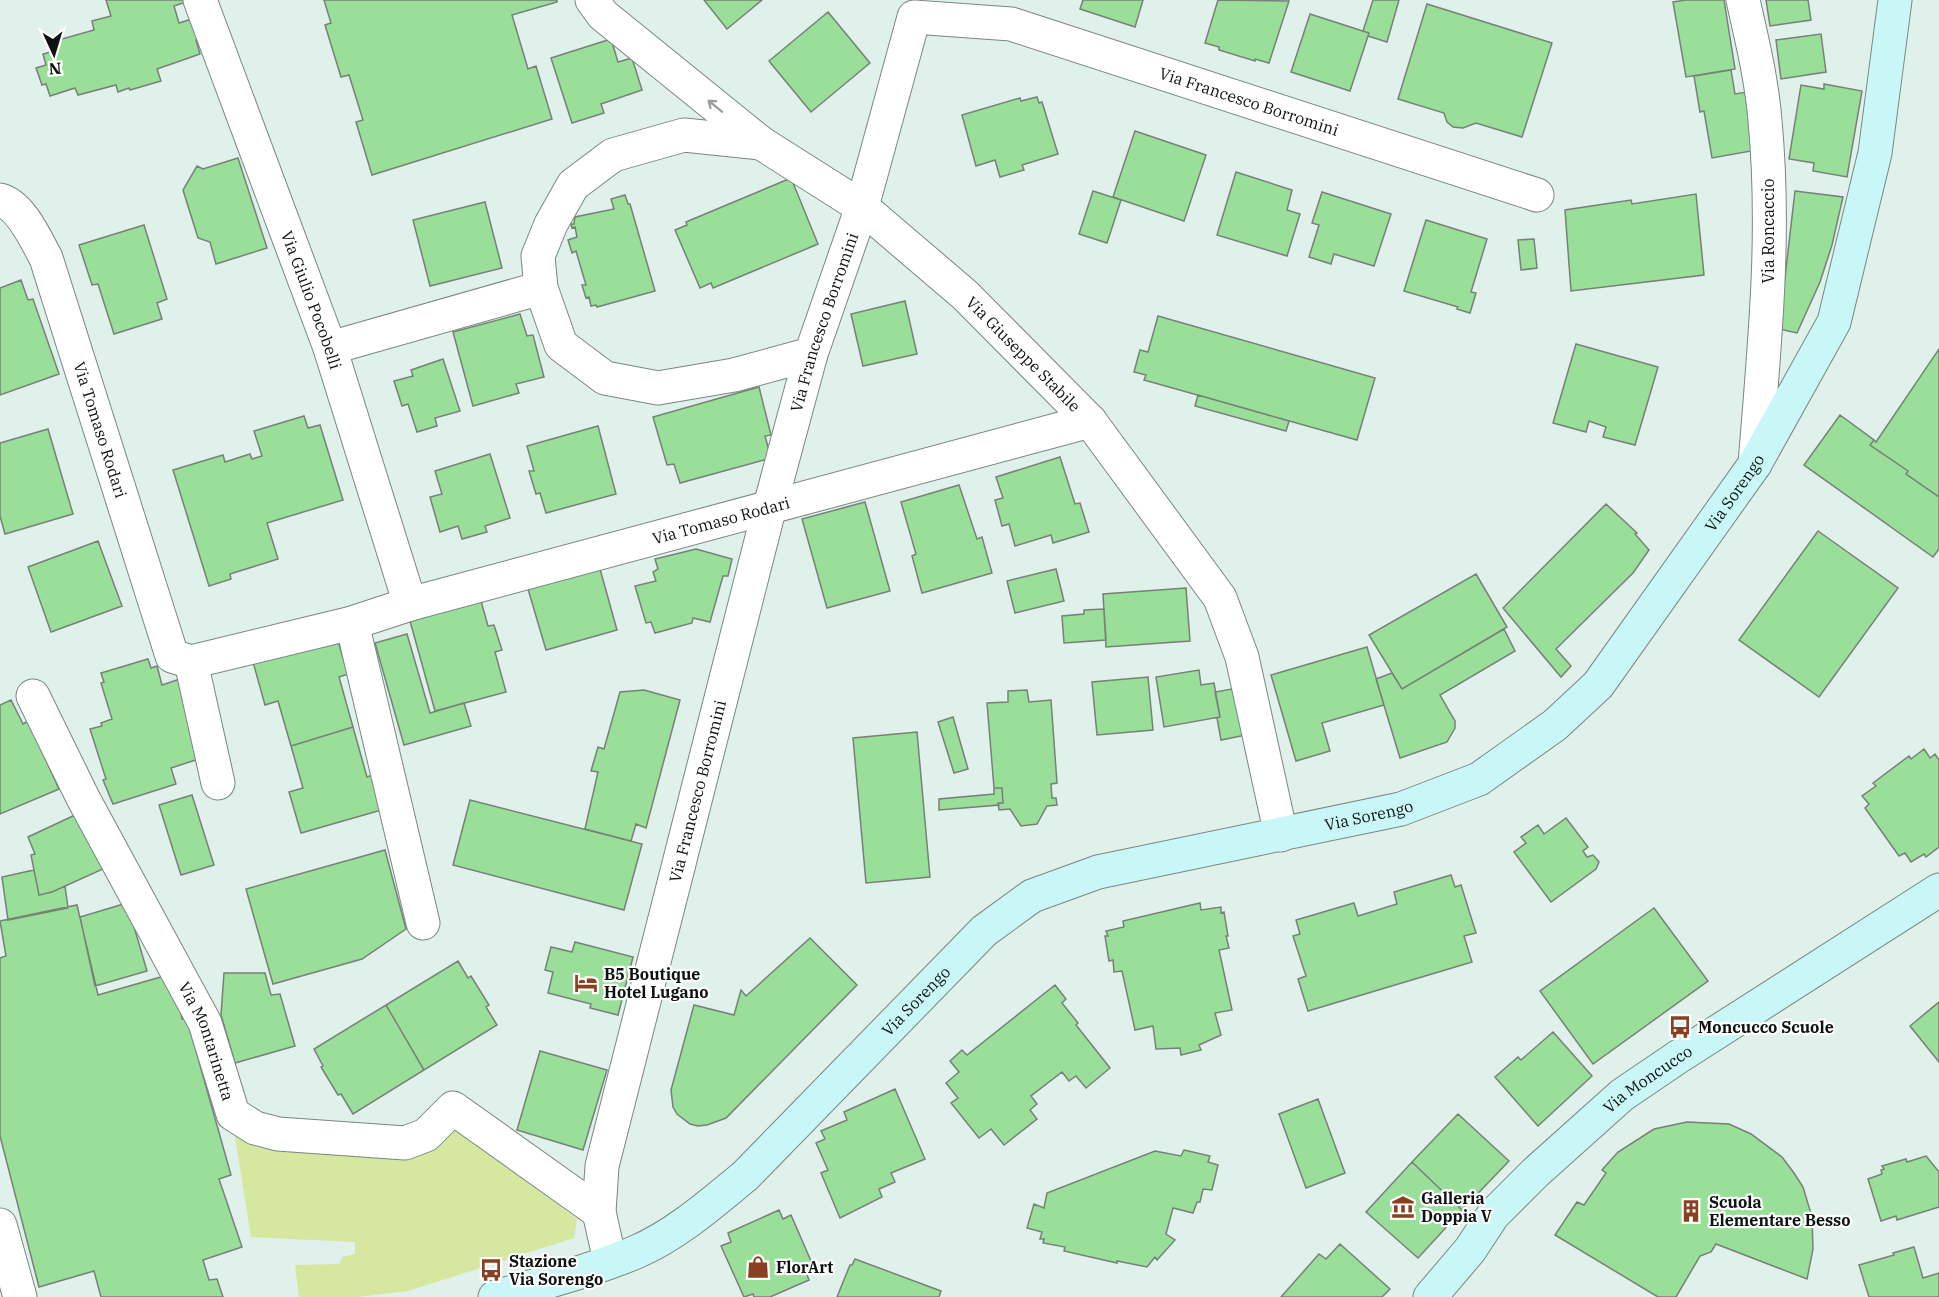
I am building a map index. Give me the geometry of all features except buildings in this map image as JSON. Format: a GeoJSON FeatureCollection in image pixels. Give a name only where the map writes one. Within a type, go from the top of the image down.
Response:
{"type":"FeatureCollection","features":[{"type":"Feature","properties":{"kind":"main road","name":"Via Sorengo"},"geometry":{"type":"LineString","coordinates":[[495,1297],[638,1252],[708,1206],[745,1176],[984,931],[1032,896],[1098,872],[1401,809],[1479,779],[1554,725],[1598,685],[1755,464],[1834,322],[1875,153],[1895,0]]}},
{"type":"Feature","properties":{"kind":"main road","name":"Via Moncucco"},"geometry":{"type":"LineString","coordinates":[[1430,1297],[1470,1250],[1493,1215],[1535,1173],[1622,1095],[1688,1050],[1939,891]]}},
{"type":"Feature","properties":{"kind":"street","name":"Via Giulio Pocobelli"},"geometry":{"type":"LineString","coordinates":[[200,0],[330,348],[410,604]]}},
{"type":"Feature","properties":{"kind":"street","name":"Via Giuseppe Stabile"},"geometry":{"type":"LineString","coordinates":[[592,0],[603,15],[761,142],[862,207],[965,296],[1090,421],[1220,598],[1242,657],[1281,835]]}},
{"type":"Feature","properties":{"kind":"street","name":"Via Roncaccio"},"geometry":{"type":"LineString","coordinates":[[1743,0],[1765,120],[1770,198],[1769,274],[1755,464]]}},
{"type":"Feature","properties":{"kind":"street","name":"Via Francesco Borromini"},"geometry":{"type":"LineString","coordinates":[[610,1261],[599,1212],[602,1166],[770,506],[811,354],[862,207],[914,8],[1011,24],[1537,195]]}},
{"type":"Feature","properties":{"kind":"street"},"geometry":{"type":"LineString","coordinates":[[761,142],[684,135],[613,155],[573,185],[550,224],[538,256],[541,288],[561,345],[605,378],[658,388],[734,375],[811,354]]}},
{"type":"Feature","properties":{"kind":"street","name":"Via Tomaso Rodari"},"geometry":{"type":"LineString","coordinates":[[0,200],[8,202],[30,227],[46,258],[172,656],[191,662],[352,623],[410,604],[1090,421]]}},
{"type":"Feature","properties":{"kind":"street"},"geometry":{"type":"LineString","coordinates":[[330,348],[541,288]]}},
{"type":"Feature","properties":{"kind":"street"},"geometry":{"type":"LineString","coordinates":[[352,623],[423,923]]}},
{"type":"Feature","properties":{"kind":"street"},"geometry":{"type":"LineString","coordinates":[[191,662],[218,783]]}},
{"type":"Feature","properties":{"kind":"street","name":"Via Montarinetta"},"geometry":{"type":"LineString","coordinates":[[33,696],[83,798],[205,1023],[233,1114],[255,1128],[278,1134],[405,1143],[426,1135],[453,1108],[599,1212]]}},
{"type":"Feature","properties":{"kind":"street"},"geometry":{"type":"LineString","coordinates":[[0,1225],[20,1297]]}},
{"type":"Feature","properties":{"kind":"green space"},"geometry":{"type":"Polygon","coordinates":[[[449,1123],[577,1219],[574,1238],[408,1291],[357,1297],[299,1297],[295,1265],[340,1264],[342,1257],[355,1254],[355,1242],[251,1237],[234,1131],[282,1144],[449,1123]]]}},
{"type":"Feature","properties":{"kind":"place","name":"B5 Boutique Hotel Lugano"},"geometry":{"type":"Point","coordinates":[586,983]}},
{"type":"Feature","properties":{"kind":"place","name":"Moncucco Scuole"},"geometry":{"type":"Point","coordinates":[1680,1027]}},
{"type":"Feature","properties":{"kind":"place","name":"Galleria Doppia V"},"geometry":{"type":"Point","coordinates":[1403,1207]}},
{"type":"Feature","properties":{"kind":"place","name":"Scuola Elementare Besso"},"geometry":{"type":"Point","coordinates":[1691,1211]}},
{"type":"Feature","properties":{"kind":"place","name":"FlorArt"},"geometry":{"type":"Point","coordinates":[758,1267]}},
{"type":"Feature","properties":{"kind":"place","name":"Stazione Via Sorengo"},"geometry":{"type":"Point","coordinates":[491,1270]}}]}
